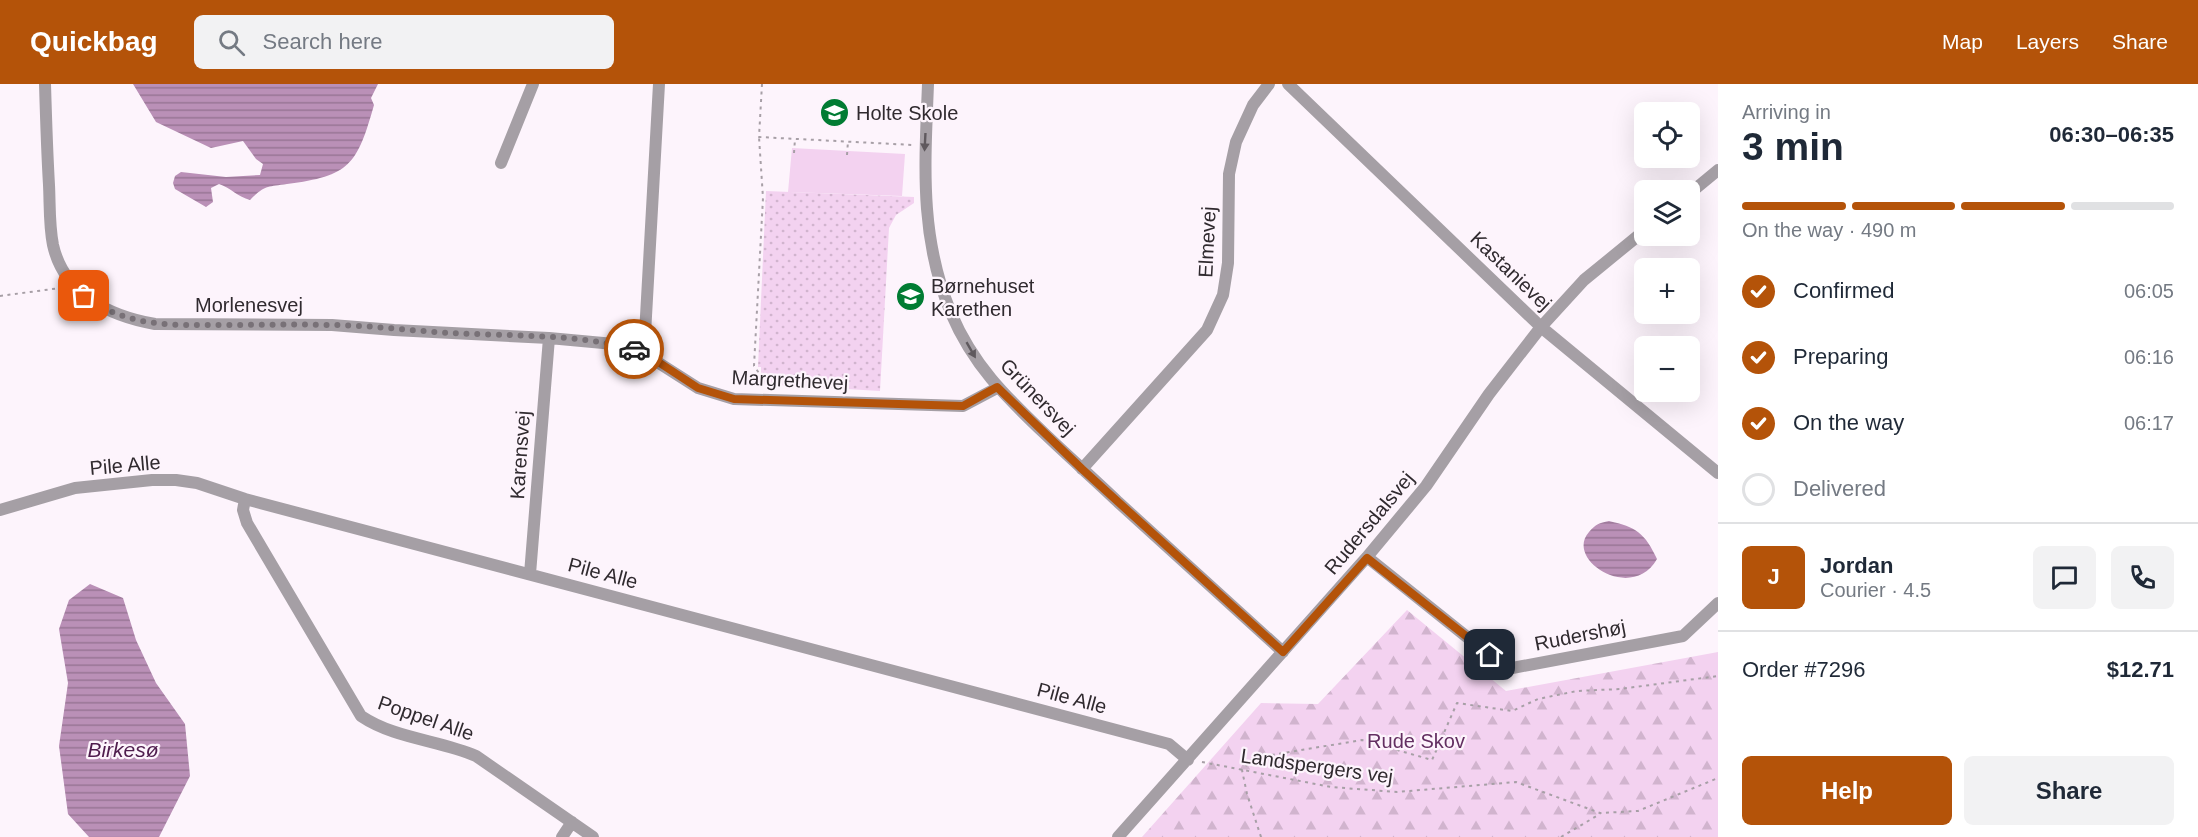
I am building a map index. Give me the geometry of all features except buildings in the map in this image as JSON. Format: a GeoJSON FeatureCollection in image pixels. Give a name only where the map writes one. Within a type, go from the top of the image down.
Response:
{"type":"FeatureCollection","features":[{"type":"Feature","properties":{"kind":"street","name":"Morlenesvej"},"geometry":{"type":"LineString","coordinates":[[45,84],[51,233],[58,261],[74,286],[97,305],[110,312],[155,324],[332,325],[549,338],[614,344],[640,351]]}},
{"type":"Feature","properties":{"kind":"street"},"geometry":{"type":"LineString","coordinates":[[501,163],[533,84]]}},
{"type":"Feature","properties":{"kind":"street"},"geometry":{"type":"LineString","coordinates":[[640,351],[645,334],[659,84]]}},
{"type":"Feature","properties":{"kind":"street","name":"Grünersvej"},"geometry":{"type":"LineString","coordinates":[[928,84],[926,217],[935,264],[951,314],[973,355],[997,387],[1082,469],[1283,652]]}},
{"type":"Feature","properties":{"kind":"street","name":"Elmevej"},"geometry":{"type":"LineString","coordinates":[[1082,469],[1207,330],[1223,295],[1228,263],[1228,174],[1236,142],[1253,105],[1269,84]]}},
{"type":"Feature","properties":{"kind":"street","name":"Kastanievej"},"geometry":{"type":"LineString","coordinates":[[1288,84],[1541,327],[1718,473]]}},
{"type":"Feature","properties":{"kind":"street"},"geometry":{"type":"LineString","coordinates":[[1700,185],[1718,170]]}},
{"type":"Feature","properties":{"kind":"street","name":"Rudersdalsvej"},"geometry":{"type":"LineString","coordinates":[[1118,837],[1367,558],[1426,486],[1489,394],[1541,327],[1584,280],[1634,239]]}},
{"type":"Feature","properties":{"kind":"street","name":"Karensvej"},"geometry":{"type":"LineString","coordinates":[[530,574],[549,338]]}},
{"type":"Feature","properties":{"kind":"street","name":"Margrethevej"},"geometry":{"type":"LineString","coordinates":[[640,351],[698,388],[734,399],[963,406],[997,387]]}},
{"type":"Feature","properties":{"kind":"street","name":"Pile Alle"},"geometry":{"type":"LineString","coordinates":[[0,510],[75,488],[152,480],[197,483],[245,499],[1169,744],[1188,760]]}},
{"type":"Feature","properties":{"kind":"street","name":"Poppel Alle"},"geometry":{"type":"LineString","coordinates":[[245,499],[243,510],[247,523],[362,716],[376,726],[458,748],[476,756],[593,837]]}},
{"type":"Feature","properties":{"kind":"street","name":"Rudershøj"},"geometry":{"type":"LineString","coordinates":[[1367,558],[1507,669],[1683,636],[1718,603]]}},
{"type":"Feature","properties":{"kind":"street"},"geometry":{"type":"LineString","coordinates":[[562,837],[572,822]]}},
{"type":"Feature","properties":{"kind":"path"},"geometry":{"type":"LineString","coordinates":[[757,400],[759,373],[754,366],[754,356],[763,198],[759,137],[762,84]]}},
{"type":"Feature","properties":{"kind":"path"},"geometry":{"type":"LineString","coordinates":[[759,137],[926,145]]}},
{"type":"Feature","properties":{"kind":"path"},"geometry":{"type":"LineString","coordinates":[[794,153],[795,139]]}},
{"type":"Feature","properties":{"kind":"path"},"geometry":{"type":"LineString","coordinates":[[847,155],[848,141]]}},
{"type":"Feature","properties":{"kind":"path"},"geometry":{"type":"LineString","coordinates":[[0,296],[74,286]]}},
{"type":"Feature","properties":{"kind":"path"},"geometry":{"type":"LineString","coordinates":[[1261,837],[1242,770],[1253,758],[1362,741],[1432,760],[1457,703],[1512,711],[1538,699],[1577,691],[1620,689],[1718,676]]}},
{"type":"Feature","properties":{"kind":"path","name":"Landspergers vej"},"geometry":{"type":"LineString","coordinates":[[1188,760],[1331,787],[1397,792],[1516,782],[1600,813],[1638,811],[1718,778]]}},
{"type":"Feature","properties":{"kind":"path"},"geometry":{"type":"LineString","coordinates":[[1561,837],[1600,813]]}},
{"type":"Feature","properties":{"kind":"green space"},"geometry":{"type":"Polygon","coordinates":[[[792,148],[905,154],[902,196],[788,192],[792,148]]]}},
{"type":"Feature","properties":{"kind":"green space"},"geometry":{"type":"Polygon","coordinates":[[[766,191],[914,197],[914,203],[896,215],[889,228],[880,391],[761,384],[761,367],[758,367],[766,191]]]}},
{"type":"Feature","properties":{"kind":"green space","name":"Rude Skov"},"geometry":{"type":"Polygon","coordinates":[[[1407,610],[1506,691],[1718,652],[1718,837],[1142,837],[1261,703],[1318,704],[1407,610]]]}},
{"type":"Feature","properties":{"kind":"water"},"geometry":{"type":"Polygon","coordinates":[[[133,84],[378,84],[371,98],[374,105],[362,142],[348,164],[325,177],[267,188],[250,200],[219,184],[211,188],[213,202],[206,207],[175,189],[173,183],[175,176],[181,172],[226,177],[260,175],[263,164],[256,159],[243,141],[211,148],[156,122],[133,84]]]}},
{"type":"Feature","properties":{"kind":"water"},"geometry":{"type":"Polygon","coordinates":[[[1609,521],[1633,529],[1644,537],[1657,559],[1646,572],[1632,577],[1618,577],[1604,572],[1593,564],[1586,554],[1584,543],[1594,527],[1609,521]]]}},
{"type":"Feature","properties":{"kind":"water","name":"Birkesø"},"geometry":{"type":"Polygon","coordinates":[[[90,584],[123,598],[136,640],[156,683],[185,724],[190,776],[159,837],[89,837],[68,814],[59,746],[68,683],[59,629],[69,600],[90,584]]]}},
{"type":"Feature","properties":{"kind":"way so far"},"geometry":{"type":"LineString","coordinates":[[84,296],[110,312],[155,324],[332,325],[549,338],[614,344],[634,349]]}},
{"type":"Feature","properties":{"kind":"place","name":"Holte Skole"},"geometry":{"type":"Point","coordinates":[835,113]}},
{"type":"Feature","properties":{"kind":"place","name":"Børnehuset Karethen"},"geometry":{"type":"Point","coordinates":[910,297]}},
{"type":"Feature","properties":{"kind":"route"},"geometry":{"type":"LineString","coordinates":[[634,349],[646,354],[698,388],[734,399],[963,406],[997,387],[1082,469],[1283,652],[1367,558],[1490,655]]}}]}
